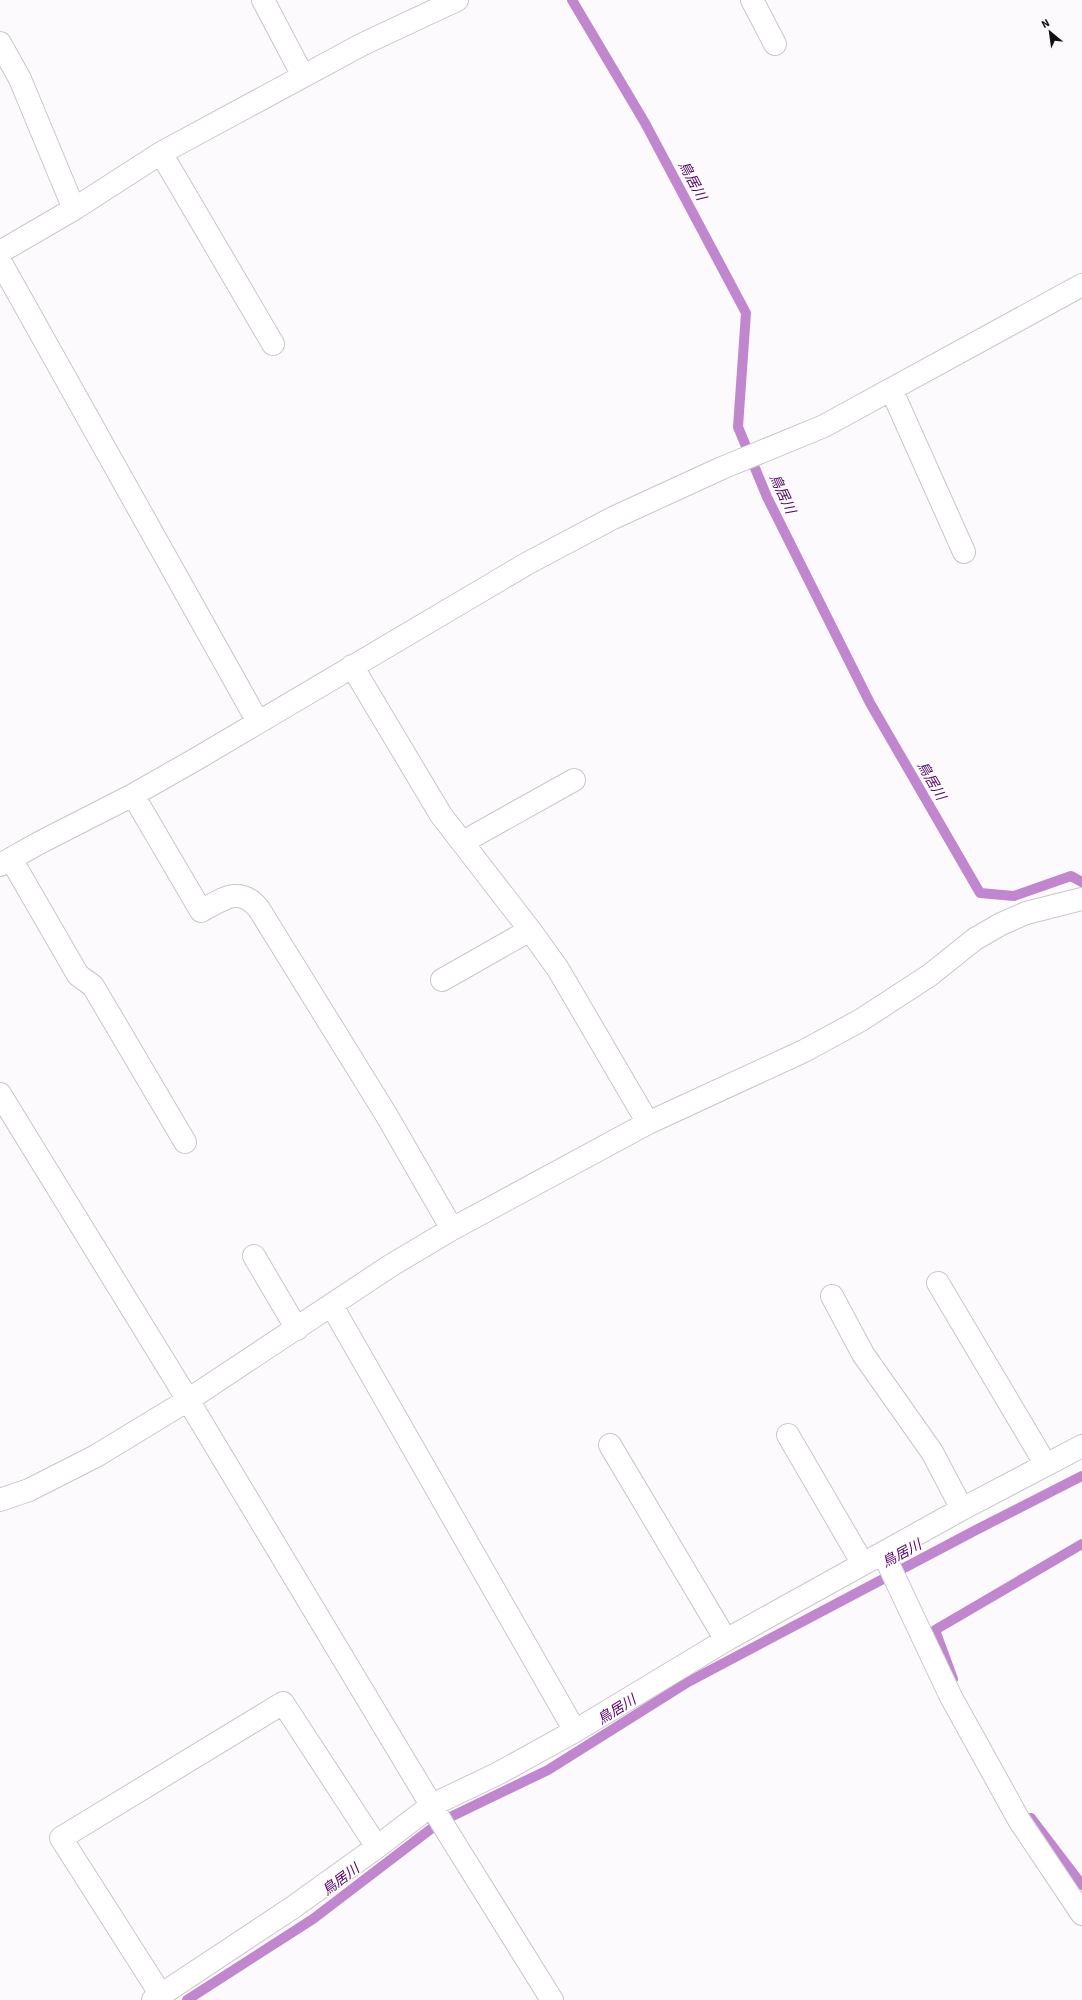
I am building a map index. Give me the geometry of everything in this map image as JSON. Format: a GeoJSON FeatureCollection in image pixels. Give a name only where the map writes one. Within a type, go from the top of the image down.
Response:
{"type":"FeatureCollection","features":[{"type":"Feature","properties":{"kind":"street"},"geometry":{"type":"LineString","coordinates":[[263,0],[303,76]]}},
{"type":"Feature","properties":{"kind":"street"},"geometry":{"type":"LineString","coordinates":[[0,252],[74,209],[161,153],[363,44],[427,6],[457,0]]}},
{"type":"Feature","properties":{"kind":"street"},"geometry":{"type":"LineString","coordinates":[[752,0],[775,44]]}},
{"type":"Feature","properties":{"kind":"street"},"geometry":{"type":"LineString","coordinates":[[0,42],[20,79],[74,209]]}},
{"type":"Feature","properties":{"kind":"street"},"geometry":{"type":"LineString","coordinates":[[161,153],[273,344]]}},
{"type":"Feature","properties":{"kind":"street"},"geometry":{"type":"LineString","coordinates":[[0,261],[258,722]]}},
{"type":"Feature","properties":{"kind":"street"},"geometry":{"type":"LineString","coordinates":[[185,1142],[93,986],[78,975],[6,862],[133,795],[528,563],[613,518],[722,468],[824,426],[892,391],[1082,285]]}},
{"type":"Feature","properties":{"kind":"street"},"geometry":{"type":"LineString","coordinates":[[892,391],[964,552]]}},
{"type":"Feature","properties":{"kind":"street"},"geometry":{"type":"LineString","coordinates":[[352,666],[441,815],[530,930],[576,999],[648,1124]]}},
{"type":"Feature","properties":{"kind":"street"},"geometry":{"type":"LineString","coordinates":[[463,842],[574,780]]}},
{"type":"Feature","properties":{"kind":"street"},"geometry":{"type":"LineString","coordinates":[[133,795],[201,911],[224,898],[239,895],[252,900],[259,909],[387,1116],[452,1229]]}},
{"type":"Feature","properties":{"kind":"street"},"geometry":{"type":"LineString","coordinates":[[0,1500],[29,1490],[60,1476],[96,1456],[188,1400],[332,1306],[390,1266],[452,1229],[648,1124],[804,1051],[861,1020],[930,974],[975,939],[1001,924],[1026,913],[1082,899]]}},
{"type":"Feature","properties":{"kind":"street"},"geometry":{"type":"LineString","coordinates":[[442,980],[530,930]]}},
{"type":"Feature","properties":{"kind":"street"},"geometry":{"type":"LineString","coordinates":[[0,1094],[188,1400],[445,1828],[552,2000]]}},
{"type":"Feature","properties":{"kind":"street"},"geometry":{"type":"LineString","coordinates":[[254,1256],[297,1329]]}},
{"type":"Feature","properties":{"kind":"street"},"geometry":{"type":"LineString","coordinates":[[938,1283],[1046,1465]]}},
{"type":"Feature","properties":{"kind":"street"},"geometry":{"type":"LineString","coordinates":[[832,1296],[863,1354],[932,1452],[962,1509]]}},
{"type":"Feature","properties":{"kind":"street"},"geometry":{"type":"LineString","coordinates":[[332,1306],[576,1731]]}},
{"type":"Feature","properties":{"kind":"street"},"geometry":{"type":"LineString","coordinates":[[788,1435],[862,1564]]}},
{"type":"Feature","properties":{"kind":"street"},"geometry":{"type":"LineString","coordinates":[[610,1445],[726,1640]]}},
{"type":"Feature","properties":{"kind":"street"},"geometry":{"type":"LineString","coordinates":[[377,1847],[283,1703],[61,1838],[157,1998],[292,1908],[377,1847],[432,1805],[499,1773],[576,1731],[726,1640],[962,1509],[1082,1446]]}},
{"type":"Feature","properties":{"kind":"street"},"geometry":{"type":"LineString","coordinates":[[883,1553],[951,1697],[1019,1820],[1082,1914]]}},
{"type":"Feature","properties":{"kind":"waterway","name":"鳥居川"},"geometry":{"type":"LineString","coordinates":[[572,0],[645,123],[746,313],[738,427],[767,497],[870,703],[980,893],[1014,896],[1071,876],[1082,882]]}},
{"type":"Feature","properties":{"kind":"waterway","name":"鳥居川"},"geometry":{"type":"LineString","coordinates":[[187,2000],[313,1919],[440,1822],[548,1770],[688,1682],[976,1530],[1082,1476]]}},
{"type":"Feature","properties":{"kind":"waterway"},"geometry":{"type":"LineString","coordinates":[[953,1679],[935,1630],[1082,1544]]}},
{"type":"Feature","properties":{"kind":"waterway"},"geometry":{"type":"LineString","coordinates":[[1031,1818],[1082,1885]]}}]}
